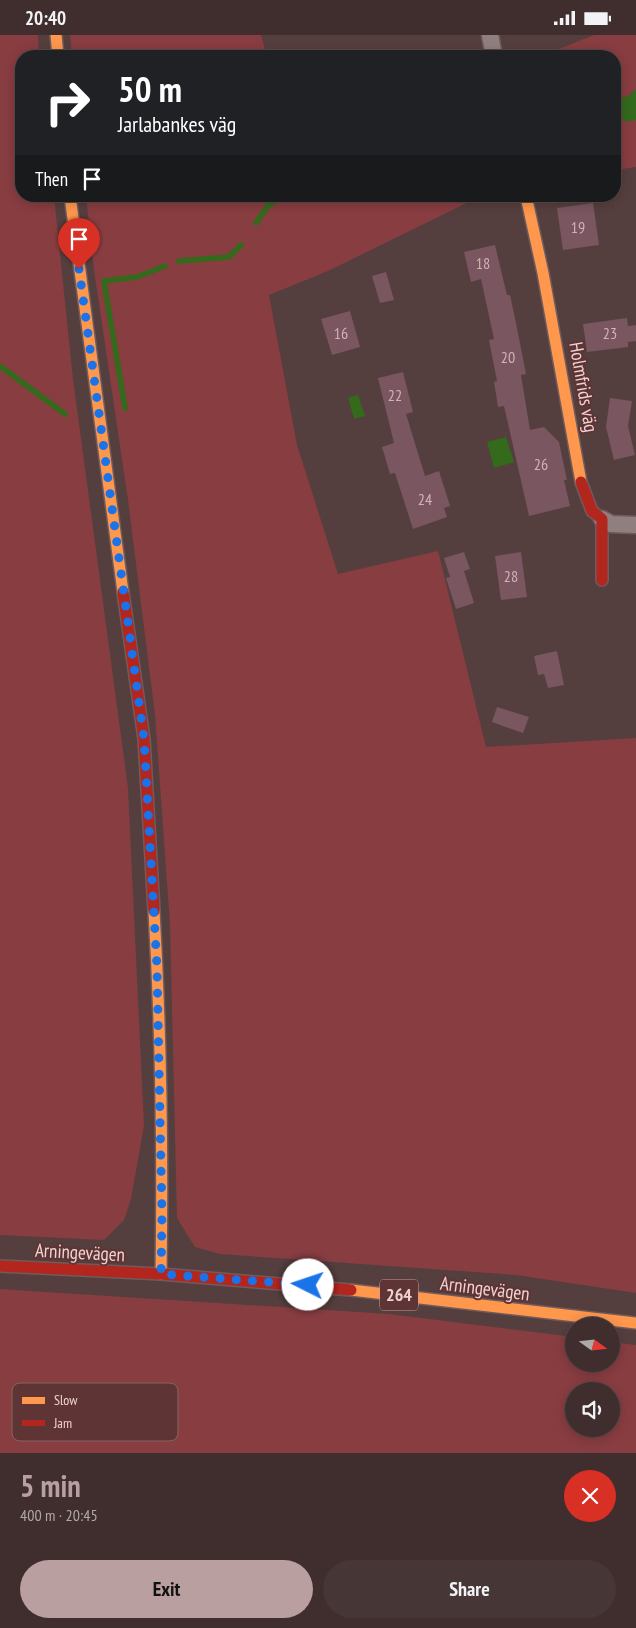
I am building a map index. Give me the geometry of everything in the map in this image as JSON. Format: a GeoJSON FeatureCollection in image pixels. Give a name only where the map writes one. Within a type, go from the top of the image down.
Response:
{"type":"FeatureCollection","features":[{"type":"Feature","properties":{"kind":"main road"},"geometry":{"type":"LineString","coordinates":[[56,35],[57,50]]}},
{"type":"Feature","properties":{"kind":"main road"},"geometry":{"type":"LineString","coordinates":[[71,202],[93,378],[144,739],[157,967],[162,1215],[161,1274]]}},
{"type":"Feature","properties":{"kind":"main road","name":"Holmfrids väg"},"geometry":{"type":"LineString","coordinates":[[527,202],[545,283],[581,485],[592,511],[602,519]]}},
{"type":"Feature","properties":{"kind":"main road"},"geometry":{"type":"LineString","coordinates":[[602,519],[602,580]]}},
{"type":"Feature","properties":{"kind":"main road","name":"Arningevägen"},"geometry":{"type":"LineString","coordinates":[[0,1266],[161,1274],[308,1285],[636,1323]]}},
{"type":"Feature","properties":{"kind":"street"},"geometry":{"type":"LineString","coordinates":[[490,35],[493,50]]}},
{"type":"Feature","properties":{"kind":"street"},"geometry":{"type":"LineString","coordinates":[[602,519],[610,524],[636,525]]}},
{"type":"Feature","properties":{"kind":"shaded area"},"geometry":{"type":"Polygon","coordinates":[[[0,35],[38,35],[39,50],[15,50],[15,202],[55,202],[73,379],[128,788],[144,1126],[131,1199],[124,1220],[104,1240],[0,1235],[0,35]]]}},
{"type":"Feature","properties":{"kind":"shaded area"},"geometry":{"type":"Polygon","coordinates":[[[70,35],[261,35],[265,50],[71,50],[70,35]]]}},
{"type":"Feature","properties":{"kind":"shaded area"},"geometry":{"type":"Polygon","coordinates":[[[594,35],[636,35],[636,167],[621,169],[621,50],[556,50],[594,35]]]}},
{"type":"Feature","properties":{"kind":"shaded area"},"geometry":{"type":"Polygon","coordinates":[[[636,89],[636,120],[627,122],[621,118],[621,98],[627,97],[636,89]]]}},
{"type":"Feature","properties":{"kind":"shaded area"},"geometry":{"type":"Polygon","coordinates":[[[87,202],[469,202],[328,271],[269,295],[297,445],[338,574],[438,551],[486,747],[636,738],[636,1293],[516,1275],[220,1254],[195,1247],[177,1218],[170,925],[155,715],[128,500],[94,270],[87,202]]]}},
{"type":"Feature","properties":{"kind":"shaded area"},"geometry":{"type":"Polygon","coordinates":[[[358,395],[365,416],[354,419],[348,398],[358,395]]]}},
{"type":"Feature","properties":{"kind":"shaded area"},"geometry":{"type":"Polygon","coordinates":[[[506,437],[514,462],[494,468],[487,442],[506,437]]]}},
{"type":"Feature","properties":{"kind":"shaded area"},"geometry":{"type":"Polygon","coordinates":[[[0,1289],[389,1314],[565,1336],[565,1373],[620,1373],[620,1343],[636,1345],[636,1453],[0,1453],[0,1289]]]}},
{"type":"Feature","properties":{"kind":"building"},"geometry":{"type":"Polygon","coordinates":[[[593,203],[599,245],[563,250],[557,208],[593,203]]]}},
{"type":"Feature","properties":{"kind":"building"},"geometry":{"type":"Polygon","coordinates":[[[495,245],[507,295],[510,295],[526,374],[521,375],[530,430],[544,427],[559,442],[567,480],[564,480],[570,506],[529,516],[504,406],[498,407],[494,382],[497,381],[489,340],[494,339],[481,279],[471,282],[464,252],[495,245]]]}},
{"type":"Feature","properties":{"kind":"building"},"geometry":{"type":"Polygon","coordinates":[[[386,272],[394,300],[380,303],[372,276],[386,272]]]}},
{"type":"Feature","properties":{"kind":"building"},"geometry":{"type":"Polygon","coordinates":[[[350,311],[360,347],[332,355],[321,319],[350,311]]]}},
{"type":"Feature","properties":{"kind":"building"},"geometry":{"type":"Polygon","coordinates":[[[627,318],[628,326],[636,325],[636,341],[628,342],[628,347],[587,352],[583,324],[627,318]]]}},
{"type":"Feature","properties":{"kind":"building"},"geometry":{"type":"Polygon","coordinates":[[[403,372],[413,412],[406,414],[425,476],[439,471],[450,506],[444,508],[447,517],[413,529],[395,473],[390,474],[382,447],[394,443],[378,378],[403,372]]]}},
{"type":"Feature","properties":{"kind":"building"},"geometry":{"type":"Polygon","coordinates":[[[610,398],[632,401],[628,426],[635,455],[614,460],[606,427],[610,398]]]}},
{"type":"Feature","properties":{"kind":"building"},"geometry":{"type":"Polygon","coordinates":[[[464,552],[470,569],[464,571],[474,603],[456,609],[446,578],[450,577],[444,558],[464,552]]]}},
{"type":"Feature","properties":{"kind":"building"},"geometry":{"type":"Polygon","coordinates":[[[521,552],[527,597],[501,600],[495,556],[521,552]]]}},
{"type":"Feature","properties":{"kind":"building"},"geometry":{"type":"Polygon","coordinates":[[[557,651],[564,685],[548,688],[544,674],[538,675],[534,656],[557,651]]]}},
{"type":"Feature","properties":{"kind":"building"},"geometry":{"type":"Polygon","coordinates":[[[497,707],[529,717],[523,733],[492,722],[497,707]]]}},
{"type":"Feature","properties":{"kind":"waterway"},"geometry":{"type":"LineString","coordinates":[[256,223],[267,207],[274,202]]}},
{"type":"Feature","properties":{"kind":"waterway"},"geometry":{"type":"LineString","coordinates":[[179,261],[229,257],[241,245]]}},
{"type":"Feature","properties":{"kind":"waterway"},"geometry":{"type":"LineString","coordinates":[[125,408],[104,281],[137,277],[165,266]]}},
{"type":"Feature","properties":{"kind":"waterway"},"geometry":{"type":"LineString","coordinates":[[0,366],[65,414]]}},
{"type":"Feature","properties":{"kind":"traffic: slow"},"geometry":{"type":"LineString","coordinates":[[56,35],[57,50]]}},
{"type":"Feature","properties":{"kind":"traffic: slow"},"geometry":{"type":"LineString","coordinates":[[71,202],[123,592]]}},
{"type":"Feature","properties":{"kind":"traffic: slow"},"geometry":{"type":"LineString","coordinates":[[527,202],[543,273],[581,482]]}},
{"type":"Feature","properties":{"kind":"traffic: slow"},"geometry":{"type":"LineString","coordinates":[[154,911],[161,1093],[161,1274]]}},
{"type":"Feature","properties":{"kind":"traffic: slow"},"geometry":{"type":"LineString","coordinates":[[351,1290],[636,1323]]}},
{"type":"Feature","properties":{"kind":"traffic: jam"},"geometry":{"type":"LineString","coordinates":[[581,482],[592,511],[602,519],[602,580]]}},
{"type":"Feature","properties":{"kind":"traffic: jam"},"geometry":{"type":"LineString","coordinates":[[123,592],[144,739],[154,911]]}},
{"type":"Feature","properties":{"kind":"traffic: jam"},"geometry":{"type":"LineString","coordinates":[[0,1266],[161,1274],[351,1290]]}},
{"type":"Feature","properties":{"kind":"route"},"geometry":{"type":"LineString","coordinates":[[79,269],[144,739],[157,967],[162,1215],[161,1274],[308,1285]]}}]}
